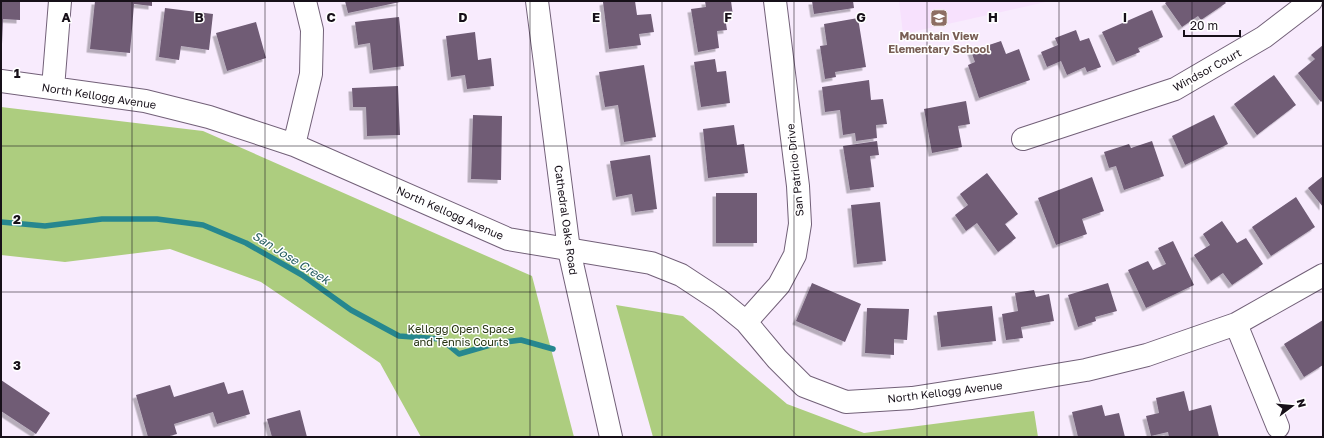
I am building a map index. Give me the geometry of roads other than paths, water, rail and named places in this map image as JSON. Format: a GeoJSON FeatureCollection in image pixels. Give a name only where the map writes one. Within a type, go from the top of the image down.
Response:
{"type":"FeatureCollection","features":[{"type":"Feature","properties":{"kind":"street"},"geometry":{"type":"LineString","coordinates":[[53,88],[60,1]]}},
{"type":"Feature","properties":{"kind":"street"},"geometry":{"type":"LineString","coordinates":[[294,145],[311,74],[312,30],[305,1]]}},
{"type":"Feature","properties":{"kind":"street","name":"Cathedral Oaks Road"},"geometry":{"type":"LineString","coordinates":[[537,1],[569,250],[611,437]]}},
{"type":"Feature","properties":{"kind":"street","name":"San Patricio Drive"},"geometry":{"type":"LineString","coordinates":[[746,322],[779,285],[795,255],[800,224],[798,186],[776,1]]}},
{"type":"Feature","properties":{"kind":"street","name":"Windsor Court"},"geometry":{"type":"LineString","coordinates":[[1023,139],[1175,89],[1264,37],[1311,1]]}},
{"type":"Feature","properties":{"kind":"street","name":"North Kellogg Avenue"},"geometry":{"type":"LineString","coordinates":[[1,81],[145,101],[209,117],[294,145],[508,239],[569,250],[605,254],[651,263],[682,275],[719,300],[746,322],[777,359],[804,386],[846,402],[912,398],[1086,370],[1147,355],[1236,324],[1323,275]]}},
{"type":"Feature","properties":{"kind":"street"},"geometry":{"type":"LineString","coordinates":[[1236,324],[1278,427]]}},
{"type":"Feature","properties":{"kind":"waterway","name":"San Jose Creek"},"geometry":{"type":"LineString","coordinates":[[1,222],[45,226],[102,219],[157,219],[203,225],[246,243],[302,275],[351,310],[399,336],[441,339],[459,354],[497,343],[521,340],[553,349]]}},
{"type":"Feature","properties":{"kind":"place","name":"Mountain View Elementary School"},"geometry":{"type":"Point","coordinates":[939,18]}},
{"type":"Feature","properties":{"kind":"park label","name":"Kellogg Open Space and Tennis Courts"},"geometry":{"type":"Point","coordinates":[461,335]}}]}
